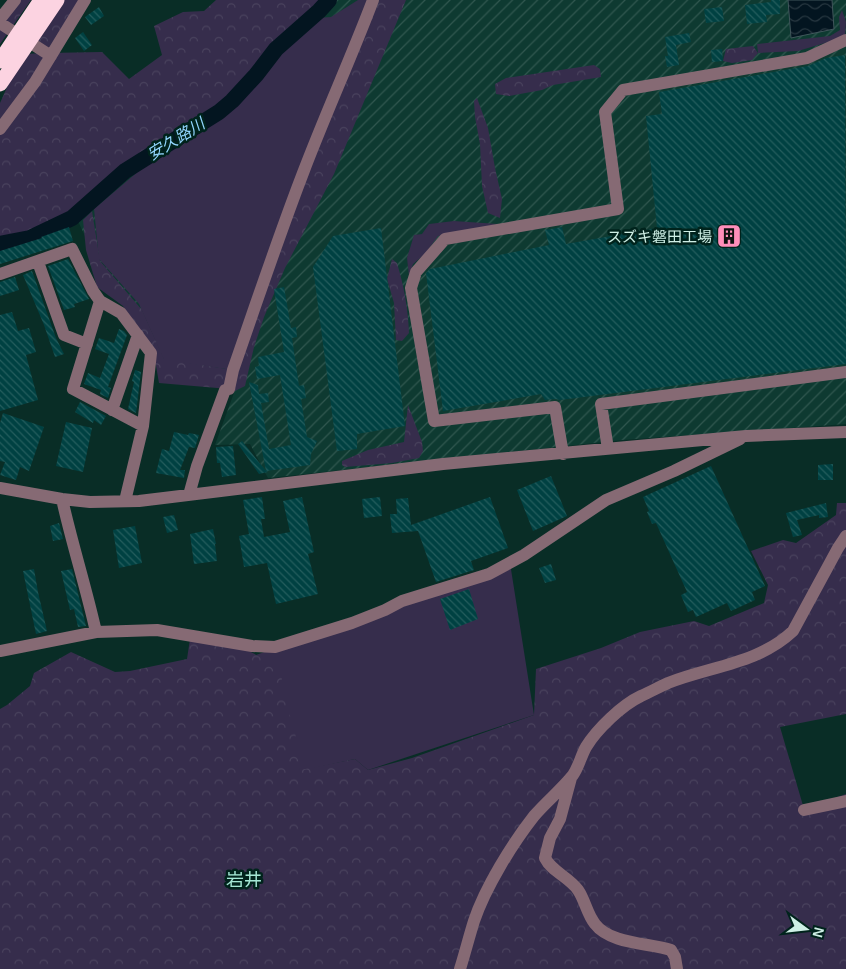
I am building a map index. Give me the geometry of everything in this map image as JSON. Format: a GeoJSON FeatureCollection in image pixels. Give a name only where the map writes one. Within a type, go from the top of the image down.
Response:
{"type":"FeatureCollection","features":[{"type":"Feature","properties":{"kind":"highway"},"geometry":{"type":"LineString","coordinates":[[0,61],[41,0]]}},
{"type":"Feature","properties":{"kind":"highway"},"geometry":{"type":"LineString","coordinates":[[1,83],[57,0]]}},
{"type":"Feature","properties":{"kind":"street"},"geometry":{"type":"LineString","coordinates":[[15,0],[0,21],[52,56]]}},
{"type":"Feature","properties":{"kind":"street"},"geometry":{"type":"LineString","coordinates":[[0,129],[35,82],[85,0]]}},
{"type":"Feature","properties":{"kind":"street"},"geometry":{"type":"LineString","coordinates":[[189,495],[197,466],[225,390],[229,389],[232,370],[302,174],[353,52],[372,0]]}},
{"type":"Feature","properties":{"kind":"street"},"geometry":{"type":"LineString","coordinates":[[563,454],[555,407],[434,421],[410,288],[416,272],[445,239],[618,208],[605,112],[623,90],[807,58],[846,40]]}},
{"type":"Feature","properties":{"kind":"street"},"geometry":{"type":"LineString","coordinates":[[0,274],[72,249],[100,301],[121,313],[151,353],[143,426],[125,501]]}},
{"type":"Feature","properties":{"kind":"street"},"geometry":{"type":"LineString","coordinates":[[38,262],[64,335],[87,344]]}},
{"type":"Feature","properties":{"kind":"street"},"geometry":{"type":"LineString","coordinates":[[100,301],[73,389],[143,426]]}},
{"type":"Feature","properties":{"kind":"street"},"geometry":{"type":"LineString","coordinates":[[112,410],[138,334]]}},
{"type":"Feature","properties":{"kind":"street"},"geometry":{"type":"LineString","coordinates":[[608,449],[601,404],[846,372]]}},
{"type":"Feature","properties":{"kind":"street"},"geometry":{"type":"LineString","coordinates":[[0,488],[62,500],[90,502],[125,501],[443,464],[746,436],[846,432]]}},
{"type":"Feature","properties":{"kind":"street"},"geometry":{"type":"LineString","coordinates":[[0,651],[96,632],[157,630],[275,648],[352,623],[385,610],[402,600],[489,574],[541,545],[606,500],[674,471],[746,436]]}},
{"type":"Feature","properties":{"kind":"street"},"geometry":{"type":"LineString","coordinates":[[62,500],[96,632]]}},
{"type":"Feature","properties":{"kind":"street"},"geometry":{"type":"LineString","coordinates":[[460,969],[481,902],[508,854],[535,816],[572,776],[579,766],[585,749],[602,726],[638,698],[669,683],[726,667],[760,654],[782,642],[793,631],[846,536]]}},
{"type":"Feature","properties":{"kind":"street"},"geometry":{"type":"LineString","coordinates":[[572,776],[560,819],[550,838],[545,858],[548,864],[578,889],[595,924],[605,934],[635,943],[655,945],[671,950],[678,969]]}},
{"type":"Feature","properties":{"kind":"street"},"geometry":{"type":"LineString","coordinates":[[804,810],[846,801]]}},
{"type":"Feature","properties":{"kind":"shaded area"},"geometry":{"type":"Polygon","coordinates":[[[324,0],[846,0],[846,424],[622,440],[268,478],[250,444],[215,445],[238,382],[167,383],[152,322],[110,290],[72,208],[239,68],[324,0]]]}},
{"type":"Feature","properties":{"kind":"green space"},"geometry":{"type":"Polygon","coordinates":[[[14,0],[31,0],[0,44],[0,21],[14,0]]]}},
{"type":"Feature","properties":{"kind":"green space"},"geometry":{"type":"Polygon","coordinates":[[[62,0],[80,0],[48,53],[102,52],[129,79],[162,55],[154,26],[183,12],[204,11],[216,0],[329,0],[288,36],[232,96],[210,113],[180,128],[149,153],[106,178],[77,208],[39,233],[0,244],[0,103],[22,54],[47,53],[32,43],[62,0]]]}},
{"type":"Feature","properties":{"kind":"green space"},"geometry":{"type":"Polygon","coordinates":[[[358,0],[372,0],[233,370],[164,360],[139,304],[99,259],[94,209],[154,158],[231,111],[280,52],[316,18],[331,17],[358,0]]]}},
{"type":"Feature","properties":{"kind":"green space"},"geometry":{"type":"Polygon","coordinates":[[[379,0],[406,0],[334,174],[285,268],[264,317],[254,347],[245,386],[235,391],[159,383],[154,354],[123,306],[97,287],[86,250],[83,220],[92,211],[100,261],[142,310],[164,359],[233,370],[283,228],[379,0]]]}},
{"type":"Feature","properties":{"kind":"green space"},"geometry":{"type":"Polygon","coordinates":[[[842,10],[846,22],[845,37],[798,51],[758,53],[757,44],[830,36],[840,30],[839,17],[842,10]]]}},
{"type":"Feature","properties":{"kind":"green space"},"geometry":{"type":"Polygon","coordinates":[[[753,46],[758,53],[752,60],[732,63],[723,61],[726,49],[753,46]]]}},
{"type":"Feature","properties":{"kind":"green space"},"geometry":{"type":"Polygon","coordinates":[[[594,65],[600,69],[601,77],[553,85],[542,90],[509,96],[496,94],[495,84],[506,78],[594,65]]]}},
{"type":"Feature","properties":{"kind":"green space"},"geometry":{"type":"Polygon","coordinates":[[[477,98],[488,128],[502,199],[500,218],[488,213],[482,186],[480,144],[474,101],[477,98]]]}},
{"type":"Feature","properties":{"kind":"green space"},"geometry":{"type":"Polygon","coordinates":[[[454,221],[498,224],[438,236],[425,254],[413,264],[409,276],[407,258],[414,235],[422,234],[429,224],[454,221]]]}},
{"type":"Feature","properties":{"kind":"green space"},"geometry":{"type":"Polygon","coordinates":[[[392,259],[397,263],[408,315],[409,333],[402,341],[396,340],[394,303],[387,279],[392,259]]]}},
{"type":"Feature","properties":{"kind":"green space"},"geometry":{"type":"Polygon","coordinates":[[[408,405],[422,442],[423,451],[419,458],[392,463],[345,467],[342,465],[342,461],[368,450],[404,442],[408,405]]]}},
{"type":"Feature","properties":{"kind":"green space"},"geometry":{"type":"Polygon","coordinates":[[[837,503],[846,503],[846,714],[780,727],[804,809],[846,794],[846,969],[0,969],[0,709],[30,686],[34,673],[71,652],[115,672],[130,671],[187,659],[190,639],[240,646],[269,662],[281,675],[288,710],[295,731],[300,770],[355,759],[368,770],[412,758],[534,715],[536,669],[601,648],[640,632],[694,621],[709,626],[764,603],[768,585],[751,551],[783,540],[796,543],[836,515],[837,503]]]}},
{"type":"Feature","properties":{"kind":"green space"},"geometry":{"type":"Polygon","coordinates":[[[510,563],[534,715],[368,770],[355,759],[300,771],[256,655],[510,563]]]}},
{"type":"Feature","properties":{"kind":"water"},"geometry":{"type":"Polygon","coordinates":[[[788,0],[832,0],[834,29],[791,38],[788,0]]]}},
{"type":"Feature","properties":{"kind":"building"},"geometry":{"type":"Polygon","coordinates":[[[771,0],[780,0],[780,14],[766,15],[767,22],[747,24],[745,5],[771,2],[771,0]]]}},
{"type":"Feature","properties":{"kind":"building"},"geometry":{"type":"Polygon","coordinates":[[[99,7],[104,16],[91,25],[85,17],[99,7]]]}},
{"type":"Feature","properties":{"kind":"building"},"geometry":{"type":"Polygon","coordinates":[[[722,7],[724,21],[706,23],[704,9],[722,7]]]}},
{"type":"Feature","properties":{"kind":"building"},"geometry":{"type":"Polygon","coordinates":[[[83,32],[92,45],[84,51],[75,38],[83,32]]]}},
{"type":"Feature","properties":{"kind":"building"},"geometry":{"type":"Polygon","coordinates":[[[689,33],[691,42],[676,45],[679,65],[667,67],[665,56],[668,56],[665,37],[689,33]]]}},
{"type":"Feature","properties":{"kind":"building"},"geometry":{"type":"Polygon","coordinates":[[[722,49],[723,61],[712,62],[711,50],[722,49]]]}},
{"type":"Feature","properties":{"kind":"building","name":"スズキ磐田工場"},"geometry":{"type":"Polygon","coordinates":[[[845,55],[846,364],[560,400],[545,400],[541,394],[443,411],[426,273],[430,269],[549,245],[545,230],[562,227],[566,244],[657,228],[646,116],[662,114],[659,92],[808,66],[826,58],[845,55]]]}},
{"type":"Feature","properties":{"kind":"building"},"geometry":{"type":"Polygon","coordinates":[[[69,227],[73,241],[0,264],[0,251],[42,238],[69,227]]]}},
{"type":"Feature","properties":{"kind":"building"},"geometry":{"type":"Polygon","coordinates":[[[381,228],[405,426],[357,434],[357,449],[337,451],[313,267],[333,236],[381,228]]]}},
{"type":"Feature","properties":{"kind":"building"},"geometry":{"type":"Polygon","coordinates":[[[68,259],[89,299],[74,304],[75,307],[64,310],[48,266],[68,259]]]}},
{"type":"Feature","properties":{"kind":"building"},"geometry":{"type":"Polygon","coordinates":[[[32,271],[56,338],[64,354],[55,357],[23,275],[32,271]]]}},
{"type":"Feature","properties":{"kind":"building"},"geometry":{"type":"Polygon","coordinates":[[[15,277],[19,290],[0,296],[0,282],[15,277]]]}},
{"type":"Feature","properties":{"kind":"building"},"geometry":{"type":"Polygon","coordinates":[[[284,287],[291,328],[296,327],[297,337],[292,338],[299,386],[304,385],[306,398],[301,399],[307,437],[317,441],[311,454],[310,465],[266,471],[249,382],[258,385],[259,394],[268,393],[269,402],[261,403],[269,449],[291,445],[280,375],[257,379],[255,367],[259,366],[258,357],[284,352],[274,289],[284,287]]]}},
{"type":"Feature","properties":{"kind":"building"},"geometry":{"type":"Polygon","coordinates":[[[12,312],[18,331],[29,328],[36,352],[26,355],[38,400],[0,411],[0,315],[12,312]]]}},
{"type":"Feature","properties":{"kind":"building"},"geometry":{"type":"Polygon","coordinates":[[[119,329],[127,335],[108,387],[111,388],[108,398],[100,394],[101,390],[84,384],[88,373],[100,378],[109,354],[95,349],[99,338],[114,343],[119,329]]]}},
{"type":"Feature","properties":{"kind":"building"},"geometry":{"type":"Polygon","coordinates":[[[135,370],[141,372],[136,413],[128,409],[135,370]]]}},
{"type":"Feature","properties":{"kind":"building"},"geometry":{"type":"Polygon","coordinates":[[[80,402],[106,416],[101,425],[94,420],[93,423],[75,412],[80,402]]]}},
{"type":"Feature","properties":{"kind":"building"},"geometry":{"type":"Polygon","coordinates":[[[3,413],[44,427],[29,471],[20,467],[16,480],[0,475],[5,462],[0,461],[0,423],[3,413]]]}},
{"type":"Feature","properties":{"kind":"building"},"geometry":{"type":"Polygon","coordinates":[[[66,422],[92,428],[83,472],[56,466],[66,422]]]}},
{"type":"Feature","properties":{"kind":"building"},"geometry":{"type":"Polygon","coordinates":[[[174,432],[199,435],[195,448],[189,447],[180,470],[185,470],[184,478],[156,473],[162,449],[169,451],[174,432]]]}},
{"type":"Feature","properties":{"kind":"building"},"geometry":{"type":"Polygon","coordinates":[[[242,441],[268,472],[259,474],[238,444],[242,441]]]}},
{"type":"Feature","properties":{"kind":"building"},"geometry":{"type":"Polygon","coordinates":[[[233,446],[236,475],[222,477],[220,463],[217,463],[216,447],[233,446]]]}},
{"type":"Feature","properties":{"kind":"building"},"geometry":{"type":"Polygon","coordinates":[[[833,464],[833,480],[818,480],[818,465],[833,464]]]}},
{"type":"Feature","properties":{"kind":"building"},"geometry":{"type":"Polygon","coordinates":[[[711,466],[765,586],[752,592],[755,600],[731,611],[727,603],[696,617],[693,610],[688,612],[681,595],[687,592],[656,523],[652,524],[643,497],[711,466]]]}},
{"type":"Feature","properties":{"kind":"building"},"geometry":{"type":"Polygon","coordinates":[[[551,476],[567,516],[533,531],[517,490],[551,476]]]}},
{"type":"Feature","properties":{"kind":"building"},"geometry":{"type":"Polygon","coordinates":[[[262,497],[265,519],[261,519],[264,537],[290,532],[283,501],[302,497],[314,552],[308,554],[318,594],[276,604],[267,563],[244,567],[239,536],[249,534],[243,500],[262,497]]]}},
{"type":"Feature","properties":{"kind":"building"},"geometry":{"type":"Polygon","coordinates":[[[380,497],[382,516],[364,518],[362,499],[380,497]]]}},
{"type":"Feature","properties":{"kind":"building"},"geometry":{"type":"Polygon","coordinates":[[[490,497],[508,548],[471,561],[474,570],[436,582],[418,531],[392,533],[390,514],[397,514],[396,499],[408,498],[411,525],[490,497]]]}},
{"type":"Feature","properties":{"kind":"building"},"geometry":{"type":"Polygon","coordinates":[[[826,503],[828,517],[819,518],[819,515],[797,520],[802,535],[793,537],[786,513],[826,503]]]}},
{"type":"Feature","properties":{"kind":"building"},"geometry":{"type":"Polygon","coordinates":[[[174,515],[178,530],[167,533],[163,517],[174,515]]]}},
{"type":"Feature","properties":{"kind":"building"},"geometry":{"type":"Polygon","coordinates":[[[59,523],[63,539],[53,541],[50,526],[59,523]]]}},
{"type":"Feature","properties":{"kind":"building"},"geometry":{"type":"Polygon","coordinates":[[[135,526],[142,563],[119,568],[113,530],[135,526]]]}},
{"type":"Feature","properties":{"kind":"building"},"geometry":{"type":"Polygon","coordinates":[[[213,529],[217,561],[194,564],[190,534],[213,529]]]}},
{"type":"Feature","properties":{"kind":"building"},"geometry":{"type":"Polygon","coordinates":[[[551,564],[556,580],[545,583],[539,568],[551,564]]]}},
{"type":"Feature","properties":{"kind":"building"},"geometry":{"type":"Polygon","coordinates":[[[34,569],[47,631],[36,634],[23,571],[34,569]]]}},
{"type":"Feature","properties":{"kind":"building"},"geometry":{"type":"Polygon","coordinates":[[[72,569],[86,626],[78,627],[74,609],[70,610],[61,571],[72,569]]]}},
{"type":"Feature","properties":{"kind":"building"},"geometry":{"type":"Polygon","coordinates":[[[469,589],[478,619],[450,630],[440,599],[469,589]]]}},
{"type":"Feature","properties":{"kind":"waterway","name":"安久路川"},"geometry":{"type":"LineString","coordinates":[[0,244],[30,238],[72,218],[125,171],[219,112],[256,75],[276,49],[329,0]]}},
{"type":"Feature","properties":{"kind":"place","name":"スズキ磐田工場"},"geometry":{"type":"Point","coordinates":[729,236]}},
{"type":"Feature","properties":{"kind":"district","name":"岩井"},"geometry":{"type":"Point","coordinates":[244,880]}}]}
